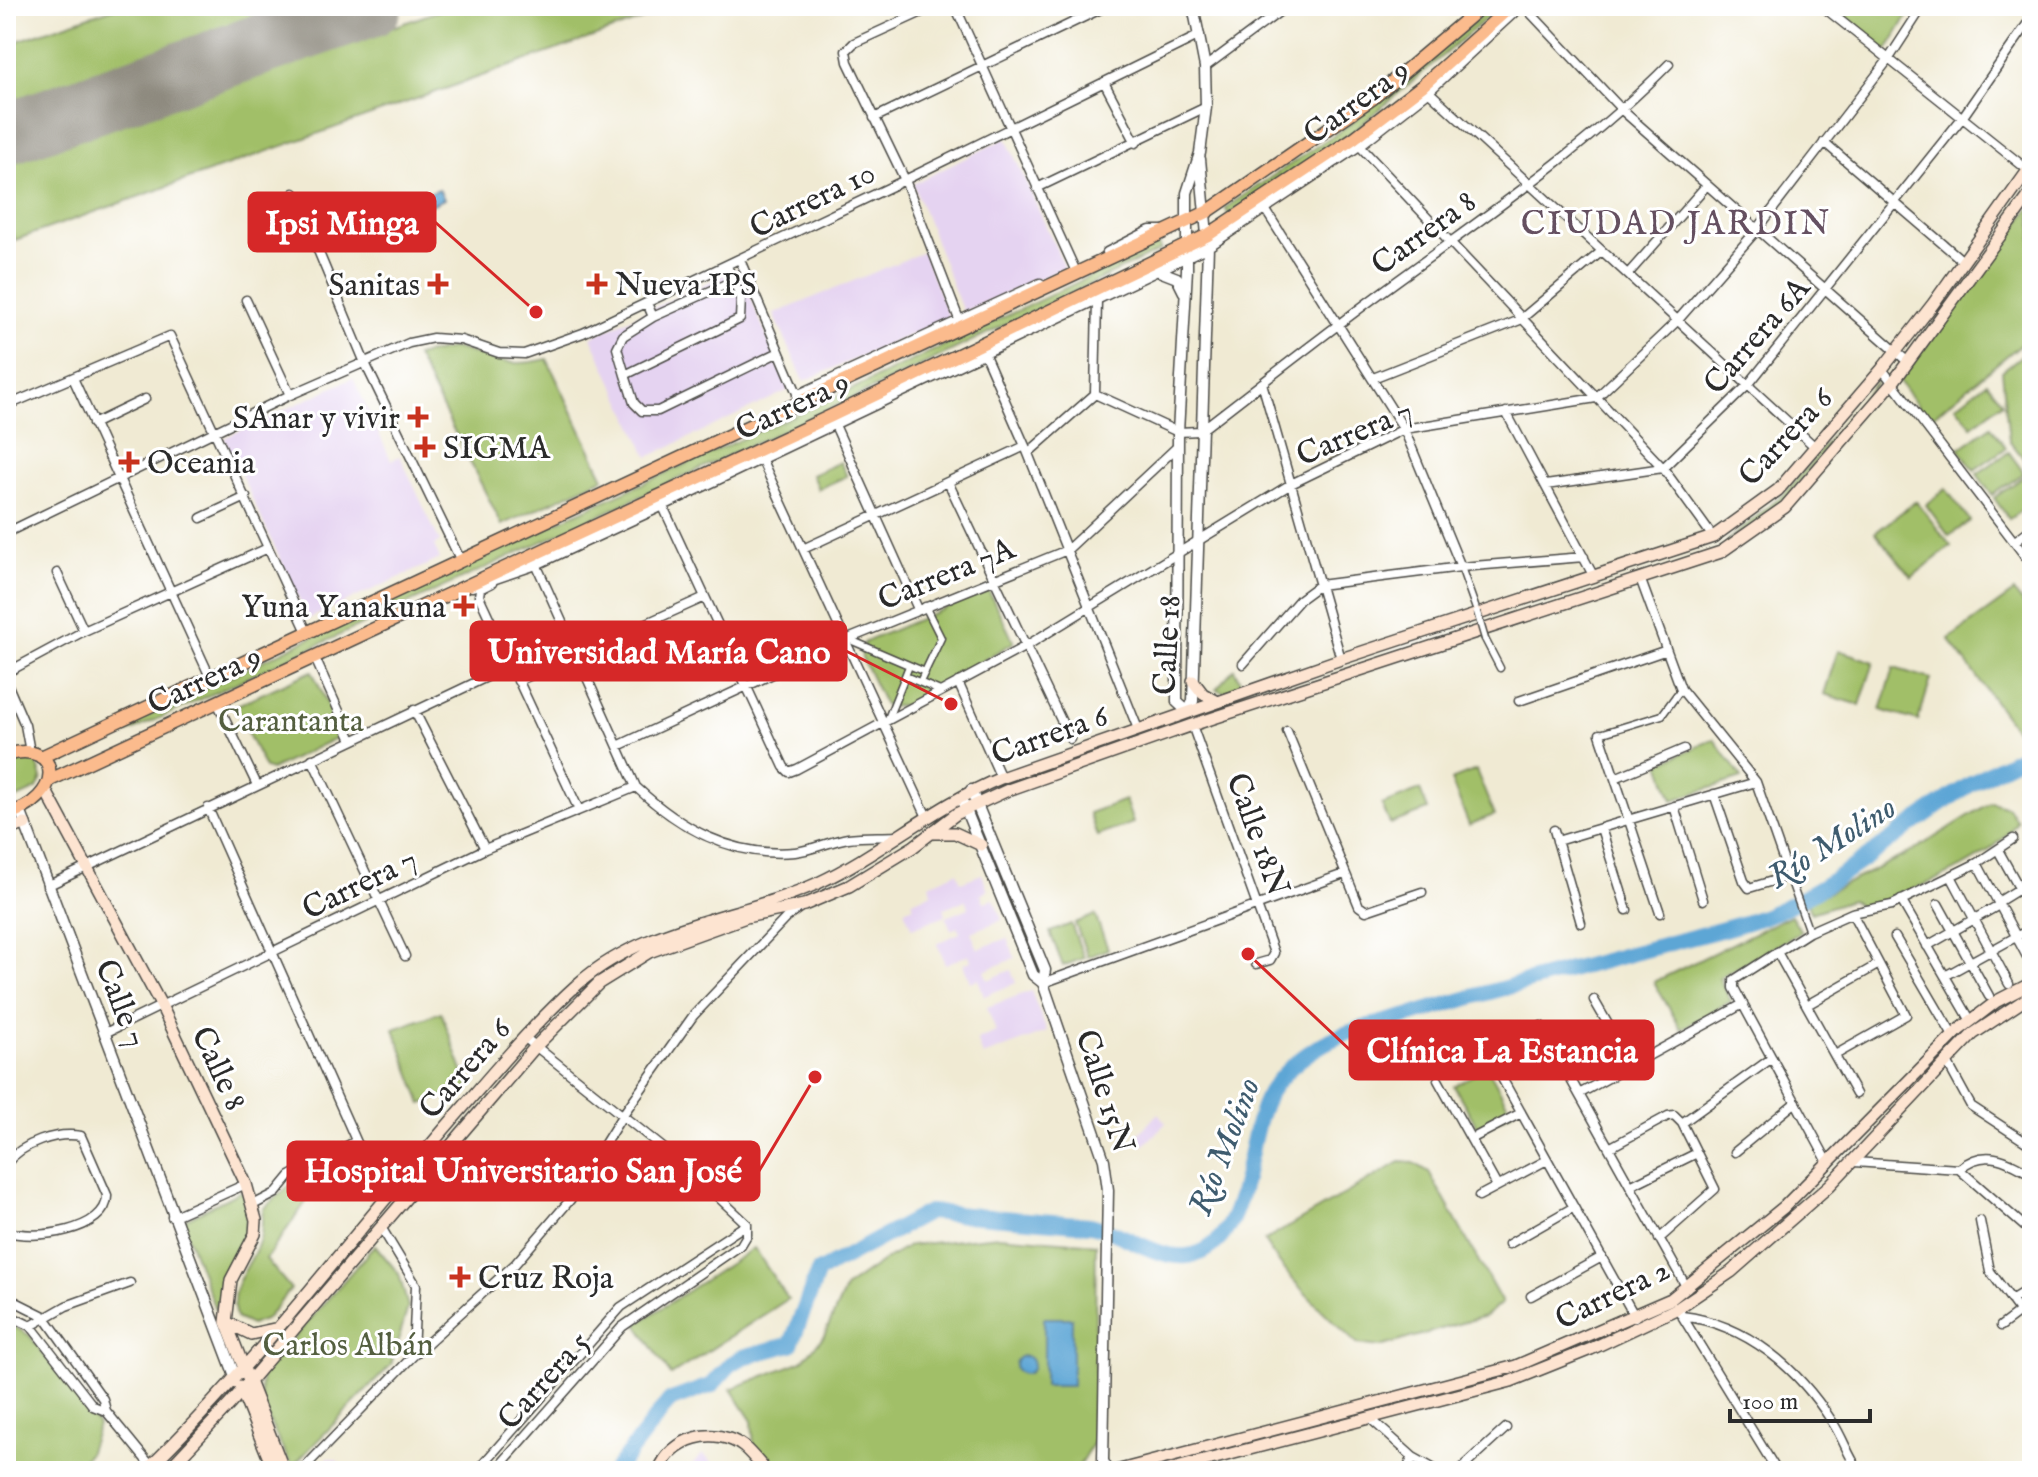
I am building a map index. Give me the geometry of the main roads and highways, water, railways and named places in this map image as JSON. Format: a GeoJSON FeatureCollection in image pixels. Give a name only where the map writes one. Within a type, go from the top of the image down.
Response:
{"type":"FeatureCollection","features":[{"type":"Feature","properties":{"kind":"main road","name":"Carrera 9"},"geometry":{"type":"LineString","coordinates":[[6,755],[36,755],[211,680],[799,398],[1207,212],[1373,98],[1482,6]]}},
{"type":"Feature","properties":{"kind":"main road","name":"Carrera 9"},"geometry":{"type":"LineString","coordinates":[[6,814],[20,810],[48,786],[217,702],[460,588],[661,500],[705,474],[759,454],[1208,241],[1356,142],[1425,88],[1511,6]]}},
{"type":"Feature","properties":{"kind":"main road","name":"Carrera 6"},"geometry":{"type":"LineString","coordinates":[[149,1468],[239,1371],[524,1037],[582,981],[621,955],[649,942],[815,885],[861,862],[966,793],[1001,778],[1341,659],[1713,537],[1778,490],[1813,445],[1882,369],[1964,262],[2030,168]]}},
{"type":"Feature","properties":{"kind":"main road","name":"Carrera 6"},"geometry":{"type":"LineString","coordinates":[[167,1471],[536,1046],[599,983],[649,952],[746,917],[804,905],[849,886],[971,806],[1192,725],[1721,552],[1785,507],[1894,381],[2032,192]]}},
{"type":"Feature","properties":{"kind":"main road"},"geometry":{"type":"LineString","coordinates":[[690,491],[705,474]]}},
{"type":"Feature","properties":{"kind":"main road"},"geometry":{"type":"LineString","coordinates":[[1193,681],[1203,694],[1218,702]]}},
{"type":"Feature","properties":{"kind":"main road"},"geometry":{"type":"LineString","coordinates":[[36,755],[49,768],[48,786]]}},
{"type":"Feature","properties":{"kind":"main road","name":"Calle 8"},"geometry":{"type":"LineString","coordinates":[[48,786],[161,1005],[246,1184],[253,1205],[255,1234],[231,1280],[226,1322],[244,1385]]}},
{"type":"Feature","properties":{"kind":"main road"},"geometry":{"type":"LineString","coordinates":[[6,830],[25,824]]}},
{"type":"Feature","properties":{"kind":"main road"},"geometry":{"type":"LineString","coordinates":[[931,833],[955,833],[981,845]]}},
{"type":"Feature","properties":{"kind":"main road","name":"Carrera 2"},"geometry":{"type":"LineString","coordinates":[[1116,1471],[1516,1366],[1635,1317],[1687,1288],[1829,1164],[1953,1036],[1997,1001],[2032,983]]}},
{"type":"Feature","properties":{"kind":"main road","name":"Carrera 2"},"geometry":{"type":"LineString","coordinates":[[1165,1471],[1511,1381],[1680,1312],[1731,1272],[1854,1162],[1973,1034],[2032,995]]}},
{"type":"Feature","properties":{"kind":"main road"},"geometry":{"type":"LineString","coordinates":[[226,1322],[251,1334],[277,1327]]}},
{"type":"Feature","properties":{"kind":"main road"},"geometry":{"type":"LineString","coordinates":[[244,1385],[274,1471]]}},
{"type":"Feature","properties":{"kind":"main road"},"geometry":{"type":"LineString","coordinates":[[244,1385],[284,1471]]}},
{"type":"Feature","properties":{"kind":"main road"},"geometry":{"type":"LineString","coordinates":[[659,1471],[663,1461],[684,1442],[697,1436],[711,1435],[742,1446],[766,1471]]}},
{"type":"Feature","properties":{"kind":"water"},"geometry":{"type":"Polygon","coordinates":[[[439,189],[444,199],[419,211],[413,199],[439,189]]]}},
{"type":"Feature","properties":{"kind":"water"},"geometry":{"type":"Polygon","coordinates":[[[1044,1318],[1072,1318],[1072,1386],[1044,1386],[1044,1318]]]}},
{"type":"Feature","properties":{"kind":"water"},"geometry":{"type":"Polygon","coordinates":[[[1024,1356],[1033,1365],[1024,1374],[1015,1365],[1024,1356]]]}},
{"type":"Feature","properties":{"kind":"waterway","name":"Río Molino"},"geometry":{"type":"LineString","coordinates":[[615,1471],[669,1401],[712,1385],[731,1364],[743,1357],[791,1344],[818,1272],[929,1212],[1090,1225],[1175,1256],[1187,1256],[1208,1249],[1224,1234],[1235,1213],[1261,1111],[1270,1092],[1287,1071],[1315,1049],[1344,1034],[1765,916],[1834,880],[1963,789],[2032,752]]}},
{"type":"Feature","properties":{"kind":"place","name":"Sanitas"},"geometry":{"type":"Point","coordinates":[438,284]}},
{"type":"Feature","properties":{"kind":"place","name":"Nueva IPS"},"geometry":{"type":"Point","coordinates":[597,284]}},
{"type":"Feature","properties":{"kind":"place","name":"Ipsi Minga"},"geometry":{"type":"Point","coordinates":[536,312]}},
{"type":"Feature","properties":{"kind":"place","name":"SAnar y vivir"},"geometry":{"type":"Point","coordinates":[418,417]}},
{"type":"Feature","properties":{"kind":"place","name":"SIGMA"},"geometry":{"type":"Point","coordinates":[425,447]}},
{"type":"Feature","properties":{"kind":"place","name":"Oceania"},"geometry":{"type":"Point","coordinates":[129,462]}},
{"type":"Feature","properties":{"kind":"place","name":"Yuna Yanakuna"},"geometry":{"type":"Point","coordinates":[464,606]}},
{"type":"Feature","properties":{"kind":"place","name":"Universidad María Cano"},"geometry":{"type":"Point","coordinates":[951,704]}},
{"type":"Feature","properties":{"kind":"place","name":"Clínica La Estancia"},"geometry":{"type":"Point","coordinates":[1248,954]}},
{"type":"Feature","properties":{"kind":"place","name":"Hospital Universitario San José"},"geometry":{"type":"Point","coordinates":[815,1077]}},
{"type":"Feature","properties":{"kind":"place","name":"Cruz Roja"},"geometry":{"type":"Point","coordinates":[460,1277]}},
{"type":"Feature","properties":{"kind":"district","name":"CIUDAD JARDIN"},"geometry":{"type":"Point","coordinates":[1676,222]}},
{"type":"Feature","properties":{"kind":"park label","name":"Carantanta"},"geometry":{"type":"Point","coordinates":[291,720]}},
{"type":"Feature","properties":{"kind":"park label","name":"Carlos Albán"},"geometry":{"type":"Point","coordinates":[348,1344]}}]}
